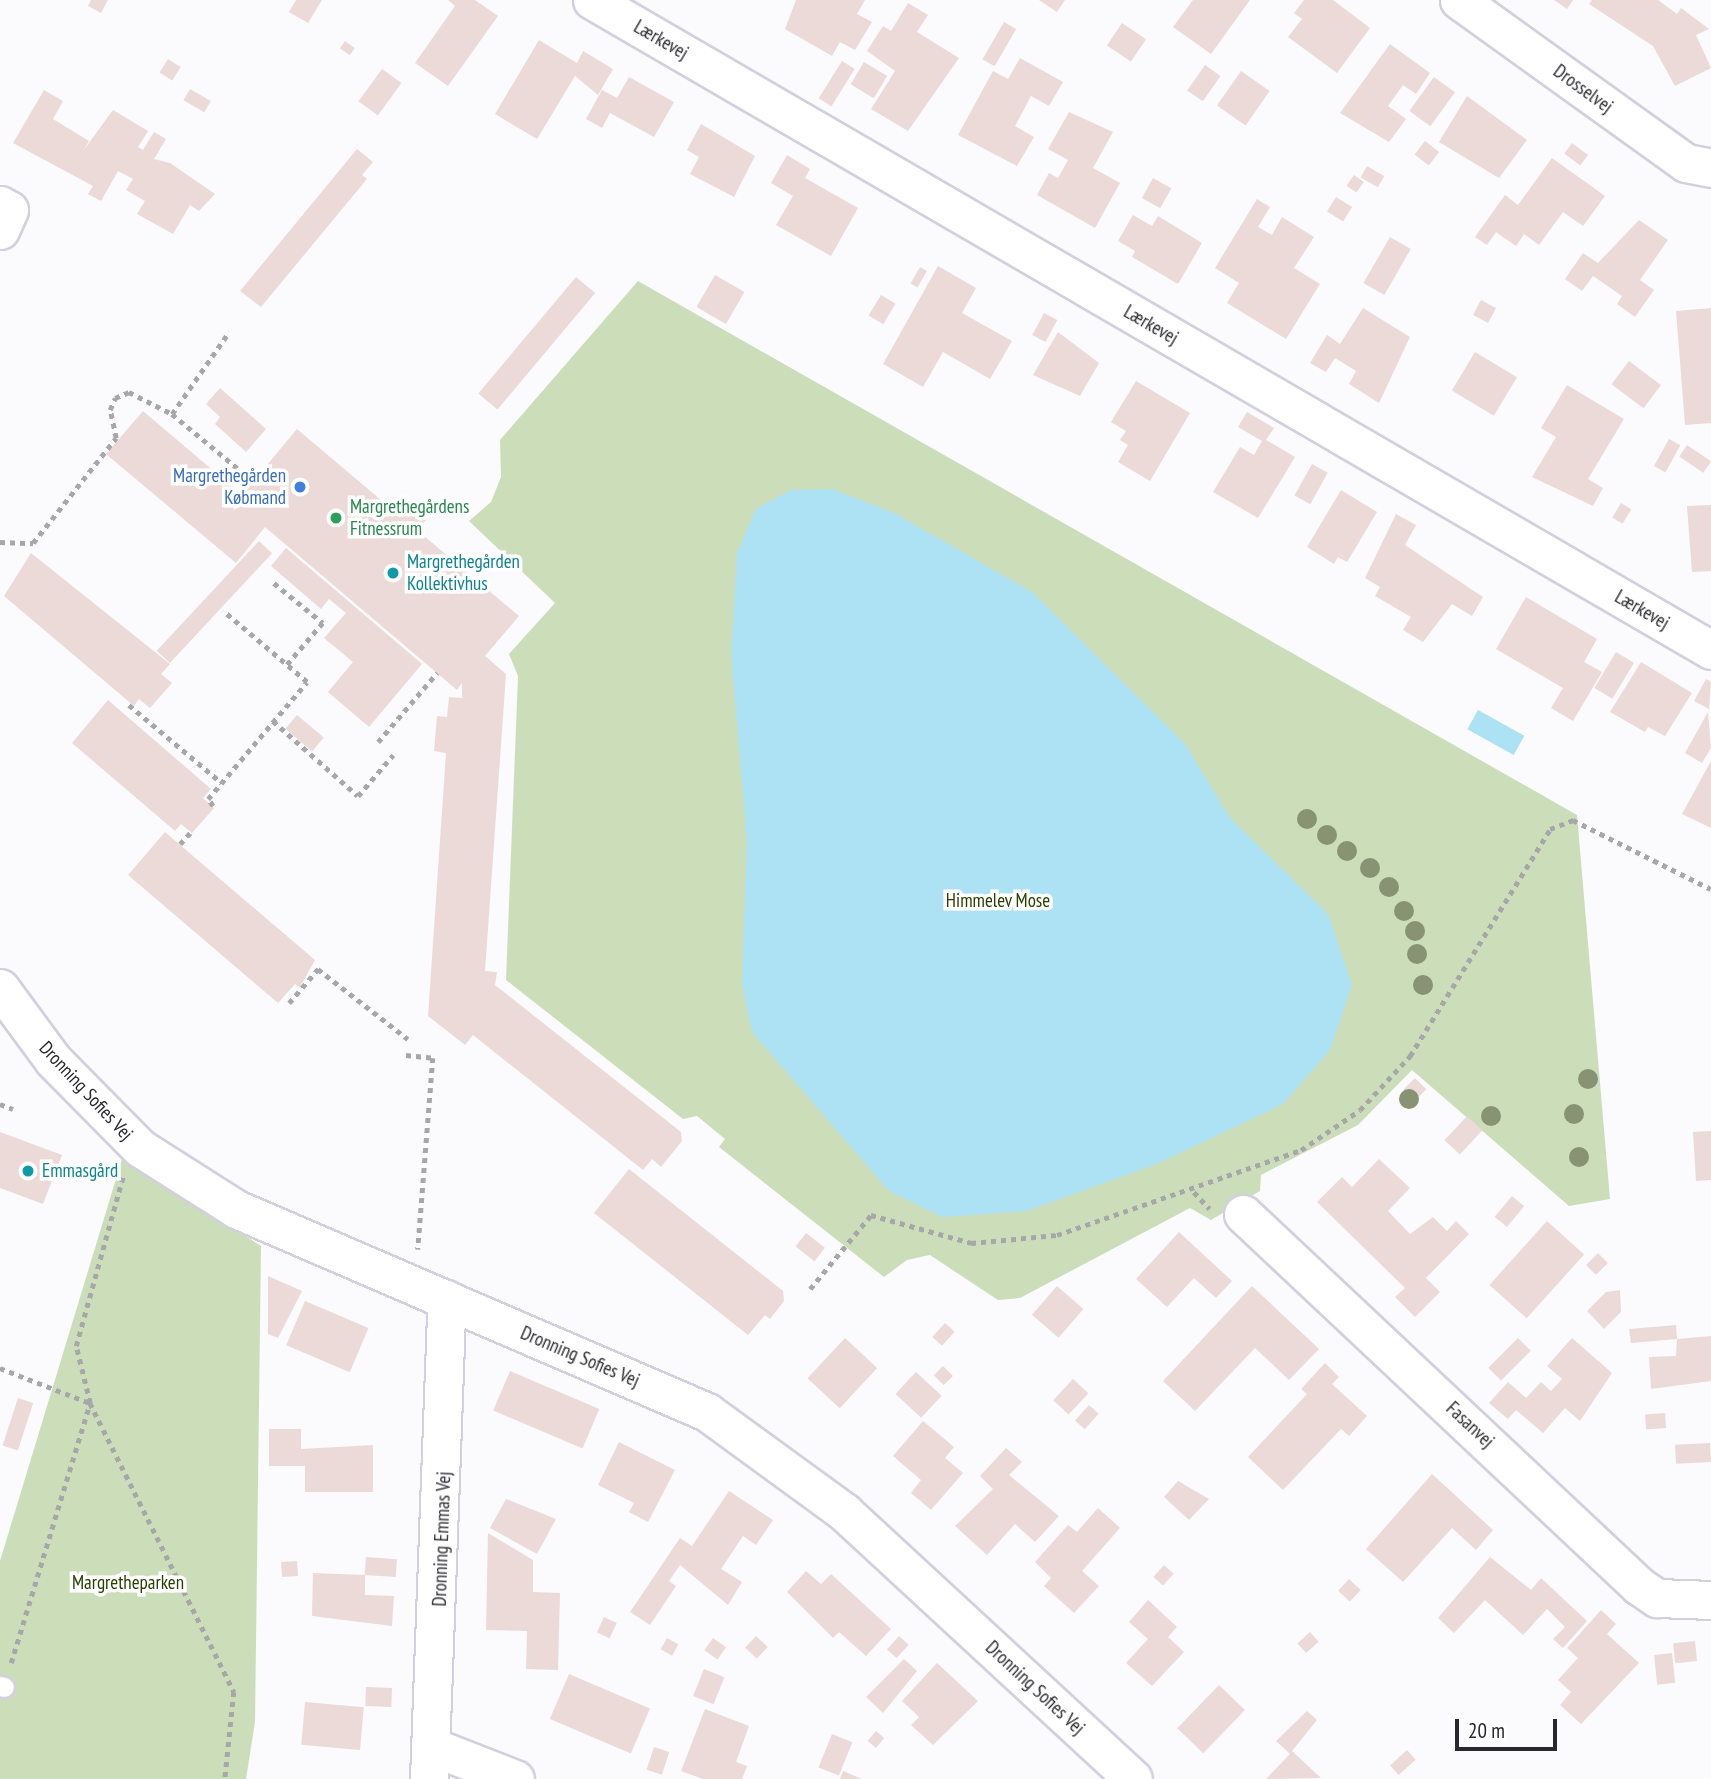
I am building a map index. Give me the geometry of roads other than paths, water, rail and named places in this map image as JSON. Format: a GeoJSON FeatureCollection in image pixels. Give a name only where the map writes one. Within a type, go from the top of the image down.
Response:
{"type":"FeatureCollection","features":[{"type":"Feature","properties":{"kind":"street","name":"Lærkevej"},"geometry":{"type":"LineString","coordinates":[[592,0],[1711,650]]}},
{"type":"Feature","properties":{"kind":"street","name":"Drosselvej"},"geometry":{"type":"LineString","coordinates":[[1459,0],[1686,163],[1711,168]]}},
{"type":"Feature","properties":{"kind":"street"},"geometry":{"type":"LineString","coordinates":[[0,205],[9,210],[0,230]]}},
{"type":"Feature","properties":{"kind":"street","name":"Dronning Sofies Vej"},"geometry":{"type":"LineString","coordinates":[[0,988],[53,1060],[140,1148],[236,1209],[707,1412],[844,1512],[1133,1779]]}},
{"type":"Feature","properties":{"kind":"street","name":"Fasanvej"},"geometry":{"type":"LineString","coordinates":[[1230,1215],[1639,1586],[1657,1598],[1711,1600]]}},
{"type":"Feature","properties":{"kind":"street","name":"Dronning Emmas Vej"},"geometry":{"type":"LineString","coordinates":[[431,1763],[447,1299]]}},
{"type":"Feature","properties":{"kind":"street"},"geometry":{"type":"LineString","coordinates":[[431,1763],[515,1779]]}},
{"type":"Feature","properties":{"kind":"water","name":"Himmelev Mose"},"geometry":{"type":"Polygon","coordinates":[[[832,489],[896,514],[1032,592],[1185,744],[1230,818],[1328,914],[1352,985],[1330,1050],[1283,1104],[1159,1163],[1027,1211],[942,1217],[889,1191],[752,1032],[742,984],[747,840],[731,654],[737,553],[756,509],[791,490],[832,489]]]}},
{"type":"Feature","properties":{"kind":"water"},"geometry":{"type":"Polygon","coordinates":[[[1478,710],[1524,736],[1514,755],[1467,729],[1478,710]]]}},
{"type":"Feature","properties":{"kind":"place","name":"Margrethegården Købmand"},"geometry":{"type":"Point","coordinates":[300,487]}},
{"type":"Feature","properties":{"kind":"place","name":"Margrethegårdens Fitnessrum"},"geometry":{"type":"Point","coordinates":[336,518]}},
{"type":"Feature","properties":{"kind":"place","name":"Margrethegården Kollektivhus"},"geometry":{"type":"Point","coordinates":[393,573]}},
{"type":"Feature","properties":{"kind":"place","name":"Emmasgård"},"geometry":{"type":"Point","coordinates":[28,1171]}},
{"type":"Feature","properties":{"kind":"park label","name":"Margretheparken"},"geometry":{"type":"Point","coordinates":[128,1583]}}]}
